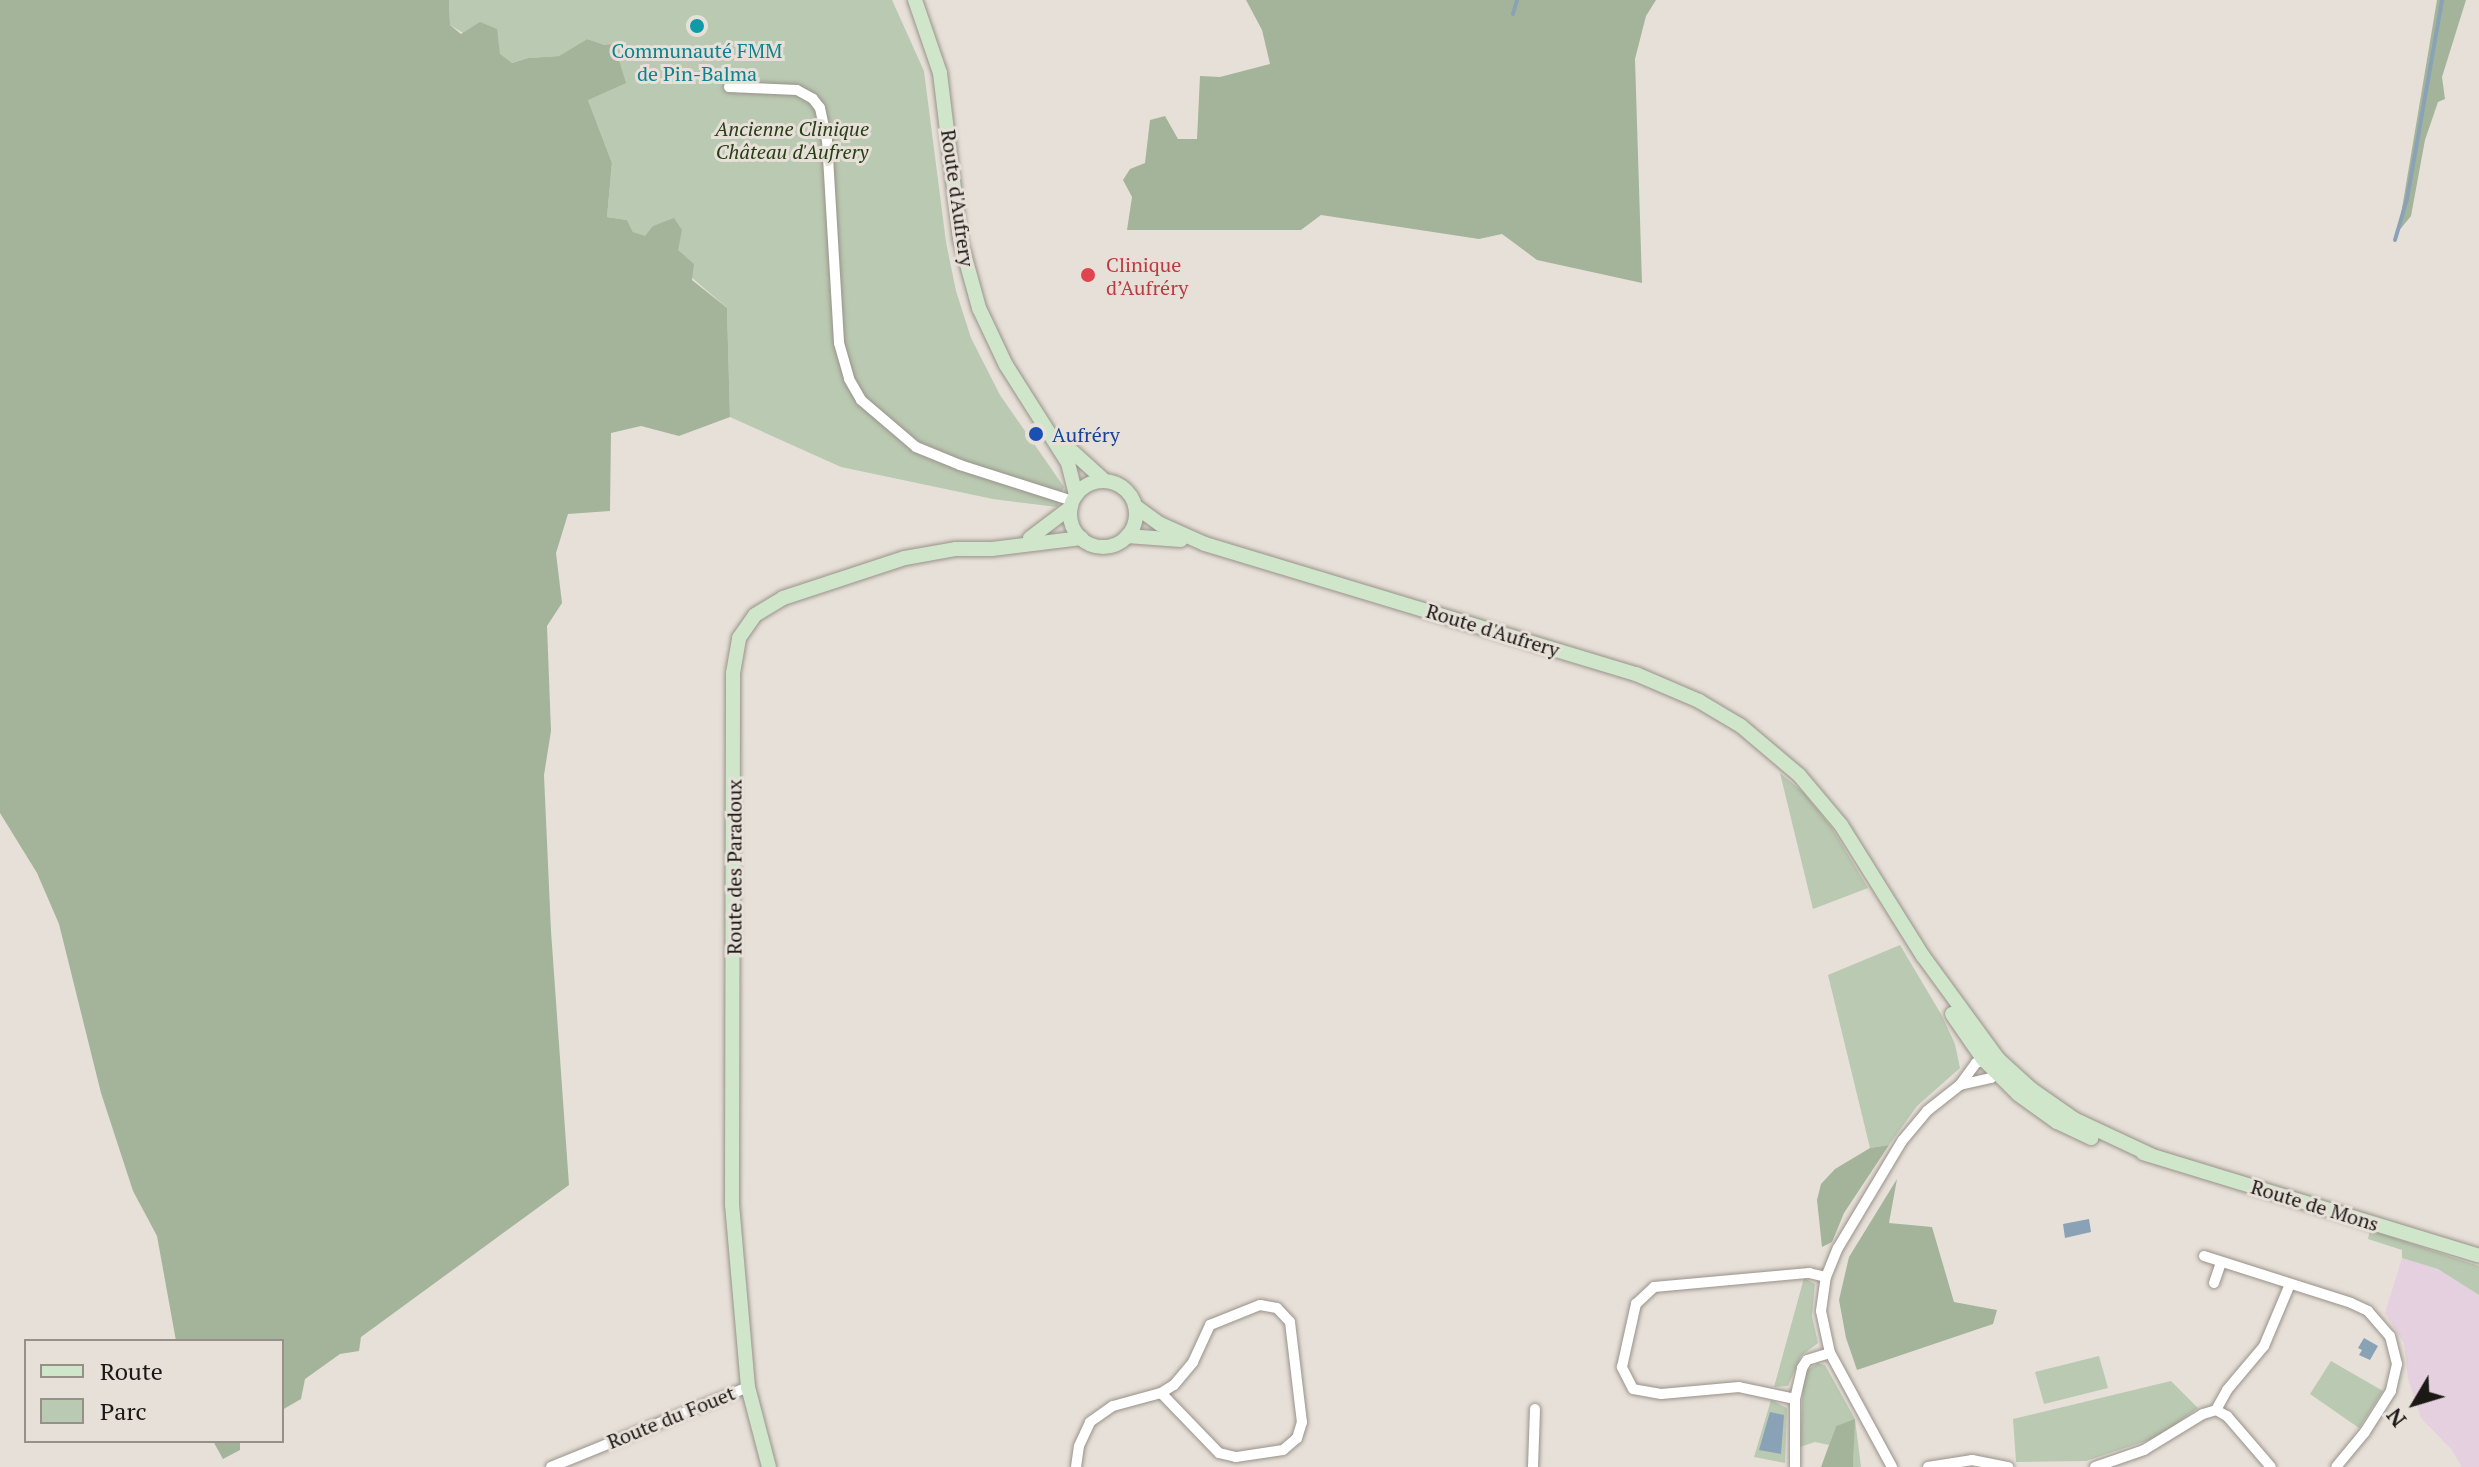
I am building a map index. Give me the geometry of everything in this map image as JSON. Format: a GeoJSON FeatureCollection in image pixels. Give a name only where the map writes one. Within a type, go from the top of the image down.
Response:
{"type":"FeatureCollection","features":[{"type":"Feature","properties":{"kind":"main road","name":"Route d'Aufrery"},"geometry":{"type":"LineString","coordinates":[[915,0],[940,73],[960,239],[968,276],[989,335],[1048,428],[1072,474],[1073,501]]}},
{"type":"Feature","properties":{"kind":"main road","name":"Route d'Aufrery"},"geometry":{"type":"LineString","coordinates":[[1048,428],[1084,466],[1105,481]]}},
{"type":"Feature","properties":{"kind":"main road"},"geometry":{"type":"LineString","coordinates":[[1006,547],[1048,527],[1084,487],[1105,481],[1124,488],[1135,506],[1136,517],[1127,536],[1110,546],[1090,544],[1074,529],[1073,501]]}},
{"type":"Feature","properties":{"kind":"main road","name":"Route d'Aufrery"},"geometry":{"type":"LineString","coordinates":[[1135,506],[1160,524],[1205,544],[1636,674],[1699,701],[1767,746]]}},
{"type":"Feature","properties":{"kind":"main road","name":"Route d'Aufrery"},"geometry":{"type":"LineString","coordinates":[[1127,536],[1205,544]]}},
{"type":"Feature","properties":{"kind":"main road","name":"Route des Paradoux"},"geometry":{"type":"LineString","coordinates":[[769,1467],[748,1387],[732,1205],[733,673],[739,638],[755,615],[768,606],[837,579],[936,552],[1081,538]]}},
{"type":"Feature","properties":{"kind":"main road","name":"Route de Mons"},"geometry":{"type":"LineString","coordinates":[[1767,746],[1799,775],[1841,825],[1997,1066]]}},
{"type":"Feature","properties":{"kind":"main road","name":"Route de Mons"},"geometry":{"type":"LineString","coordinates":[[1923,956],[1947,1005],[1983,1059],[2074,1119],[2151,1155],[2479,1256]]}},
{"type":"Feature","properties":{"kind":"street"},"geometry":{"type":"LineString","coordinates":[[729,87],[797,90],[813,99],[820,108],[827,140],[839,343],[849,379],[861,400],[916,447],[960,465],[1073,501]]}},
{"type":"Feature","properties":{"kind":"street"},"geometry":{"type":"LineString","coordinates":[[1892,1467],[1830,1353],[1821,1311],[1826,1277],[1838,1248],[1902,1141],[1927,1111],[1960,1085],[1983,1059]]}},
{"type":"Feature","properties":{"kind":"street"},"geometry":{"type":"LineString","coordinates":[[1960,1085],[1997,1066]]}},
{"type":"Feature","properties":{"kind":"street"},"geometry":{"type":"LineString","coordinates":[[2204,1256],[2368,1311],[2390,1336],[2395,1350],[2396,1378],[2385,1404],[2336,1467]]}},
{"type":"Feature","properties":{"kind":"street"},"geometry":{"type":"LineString","coordinates":[[2214,1283],[2221,1263]]}},
{"type":"Feature","properties":{"kind":"street"},"geometry":{"type":"LineString","coordinates":[[1795,1399],[1739,1387],[1661,1394],[1633,1389],[1622,1367],[1636,1304],[1654,1287],[1809,1273],[1826,1277]]}},
{"type":"Feature","properties":{"kind":"street"},"geometry":{"type":"LineString","coordinates":[[2095,1467],[2144,1450],[2203,1414],[2216,1410],[2227,1390],[2264,1346],[2290,1284]]}},
{"type":"Feature","properties":{"kind":"street"},"geometry":{"type":"LineString","coordinates":[[1076,1467],[1084,1433],[1099,1413],[1141,1396],[1161,1393],[1185,1373],[1203,1335],[1219,1319],[1260,1305],[1277,1308],[1290,1322],[1302,1422],[1297,1438],[1283,1450],[1236,1457],[1219,1453],[1161,1393]]}},
{"type":"Feature","properties":{"kind":"street"},"geometry":{"type":"LineString","coordinates":[[1795,1467],[1795,1399],[1802,1368],[1807,1360],[1830,1353]]}},
{"type":"Feature","properties":{"kind":"street","name":"Route du Fouet"},"geometry":{"type":"LineString","coordinates":[[551,1467],[748,1387]]}},
{"type":"Feature","properties":{"kind":"street"},"geometry":{"type":"LineString","coordinates":[[1533,1467],[1535,1409]]}},
{"type":"Feature","properties":{"kind":"street"},"geometry":{"type":"LineString","coordinates":[[2216,1410],[2227,1416],[2271,1467]]}},
{"type":"Feature","properties":{"kind":"street"},"geometry":{"type":"LineString","coordinates":[[1928,1467],[1956,1460],[2008,1467]]}},
{"type":"Feature","properties":{"kind":"shaded area"},"geometry":{"type":"Polygon","coordinates":[[[2402,1258],[2438,1269],[2479,1295],[2479,1467],[2462,1467],[2451,1449],[2421,1418],[2408,1379],[2404,1343],[2385,1313],[2402,1258]]]}},
{"type":"Feature","properties":{"kind":"green space"},"geometry":{"type":"Polygon","coordinates":[[[0,0],[449,0],[450,25],[461,34],[480,22],[497,29],[500,54],[512,63],[528,58],[559,56],[587,39],[605,45],[614,44],[626,83],[588,100],[612,163],[607,217],[627,220],[633,232],[645,236],[653,226],[674,218],[682,230],[678,250],[694,264],[692,280],[727,308],[730,417],[679,436],[641,426],[611,433],[610,511],[568,514],[556,553],[562,603],[547,626],[551,731],[544,775],[551,931],[569,1185],[361,1337],[359,1351],[340,1354],[305,1379],[301,1399],[284,1409],[284,1339],[176,1339],[157,1236],[133,1191],[101,1093],[59,924],[37,873],[0,813],[0,0]]]}},
{"type":"Feature","properties":{"kind":"green space","name":"Ancienne Clinique Château d'Aufrery"},"geometry":{"type":"Polygon","coordinates":[[[449,0],[892,0],[924,71],[946,242],[956,291],[971,338],[1000,395],[1064,487],[1057,507],[993,499],[841,467],[730,417],[727,308],[645,237],[633,232],[627,220],[607,217],[612,163],[588,100],[605,45],[587,39],[559,56],[528,58],[512,63],[450,25],[449,0]]]}},
{"type":"Feature","properties":{"kind":"green space"},"geometry":{"type":"Polygon","coordinates":[[[1246,0],[1656,0],[1646,16],[1635,59],[1642,283],[1537,260],[1502,234],[1479,239],[1321,215],[1301,230],[1127,230],[1132,197],[1123,180],[1130,169],[1145,163],[1150,120],[1165,116],[1178,139],[1197,139],[1200,76],[1220,77],[1270,64],[1262,30],[1246,0]]]}},
{"type":"Feature","properties":{"kind":"green space"},"geometry":{"type":"Polygon","coordinates":[[[2437,0],[2466,0],[2442,77],[2445,99],[2438,102],[2425,140],[2411,216],[2398,232],[2437,0]]]}},
{"type":"Feature","properties":{"kind":"green space"},"geometry":{"type":"Polygon","coordinates":[[[1780,773],[1803,792],[1832,828],[1868,888],[1813,909],[1780,773]]]}},
{"type":"Feature","properties":{"kind":"green space"},"geometry":{"type":"Polygon","coordinates":[[[1900,945],[1941,1014],[1955,1044],[1960,1068],[1917,1106],[1889,1145],[1870,1148],[1828,975],[1900,945]]]}},
{"type":"Feature","properties":{"kind":"green space"},"geometry":{"type":"Polygon","coordinates":[[[1889,1145],[1844,1213],[1832,1242],[1822,1247],[1817,1200],[1821,1184],[1835,1169],[1870,1148],[1889,1145]]]}},
{"type":"Feature","properties":{"kind":"green space"},"geometry":{"type":"Polygon","coordinates":[[[1897,1179],[1889,1223],[1932,1227],[1954,1302],[1997,1310],[1993,1324],[1857,1370],[1846,1338],[1839,1300],[1849,1257],[1897,1179]]]}},
{"type":"Feature","properties":{"kind":"green space"},"geometry":{"type":"Polygon","coordinates":[[[2370,1230],[2479,1266],[2479,1295],[2438,1269],[2402,1258],[2402,1250],[2368,1239],[2370,1230]]]}},
{"type":"Feature","properties":{"kind":"green space"},"geometry":{"type":"Polygon","coordinates":[[[1804,1278],[1815,1284],[1812,1316],[1818,1343],[1801,1356],[1788,1386],[1774,1387],[1804,1278]]]}},
{"type":"Feature","properties":{"kind":"green space"},"geometry":{"type":"Polygon","coordinates":[[[2099,1356],[2108,1388],[2044,1404],[2035,1372],[2099,1356]]]}},
{"type":"Feature","properties":{"kind":"green space"},"geometry":{"type":"Polygon","coordinates":[[[2331,1361],[2383,1391],[2359,1428],[2310,1394],[2331,1361]]]}},
{"type":"Feature","properties":{"kind":"green space"},"geometry":{"type":"Polygon","coordinates":[[[1818,1363],[1825,1365],[1855,1419],[1861,1467],[1853,1467],[1854,1420],[1836,1426],[1829,1445],[1815,1442],[1800,1447],[1803,1380],[1806,1371],[1818,1363]]]}},
{"type":"Feature","properties":{"kind":"green space"},"geometry":{"type":"Polygon","coordinates":[[[2171,1381],[2198,1408],[2158,1437],[2086,1461],[2016,1462],[2013,1419],[2171,1381]]]}},
{"type":"Feature","properties":{"kind":"green space"},"geometry":{"type":"Polygon","coordinates":[[[1771,1400],[1787,1408],[1785,1463],[1754,1457],[1771,1400]]]}},
{"type":"Feature","properties":{"kind":"green space"},"geometry":{"type":"Polygon","coordinates":[[[1855,1419],[1853,1467],[1821,1467],[1836,1426],[1855,1419]]]}},
{"type":"Feature","properties":{"kind":"green space"},"geometry":{"type":"Polygon","coordinates":[[[214,1443],[240,1443],[240,1450],[223,1459],[214,1443]]]}},
{"type":"Feature","properties":{"kind":"water"},"geometry":{"type":"Polygon","coordinates":[[[2089,1219],[2091,1232],[2065,1238],[2063,1224],[2089,1219]]]}},
{"type":"Feature","properties":{"kind":"water"},"geometry":{"type":"Polygon","coordinates":[[[2364,1338],[2378,1346],[2370,1360],[2359,1355],[2362,1350],[2358,1348],[2364,1338]]]}},
{"type":"Feature","properties":{"kind":"water"},"geometry":{"type":"Polygon","coordinates":[[[1770,1412],[1784,1415],[1781,1454],[1759,1450],[1770,1412]]]}},
{"type":"Feature","properties":{"kind":"waterway"},"geometry":{"type":"LineString","coordinates":[[1513,14],[1517,0]]}},
{"type":"Feature","properties":{"kind":"waterway"},"geometry":{"type":"LineString","coordinates":[[2395,240],[2407,199],[2442,0]]}},
{"type":"Feature","properties":{"kind":"place","name":"Communauté FMM de Pin-Balma"},"geometry":{"type":"Point","coordinates":[697,26]}},
{"type":"Feature","properties":{"kind":"place","name":"Clinique d’Aufréry"},"geometry":{"type":"Point","coordinates":[1088,275]}},
{"type":"Feature","properties":{"kind":"place","name":"Aufréry"},"geometry":{"type":"Point","coordinates":[1036,434]}}]}
